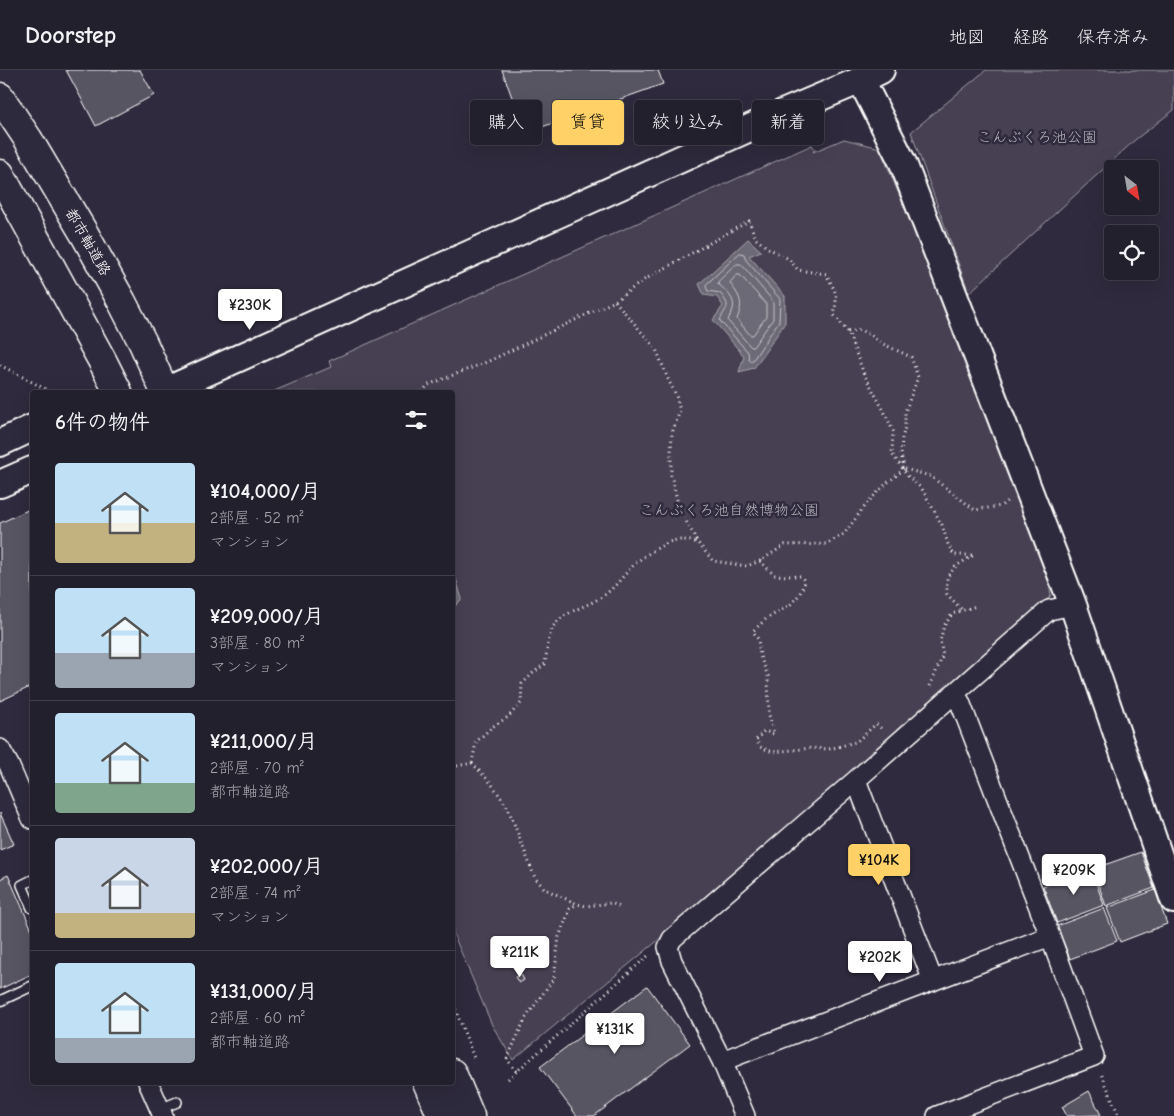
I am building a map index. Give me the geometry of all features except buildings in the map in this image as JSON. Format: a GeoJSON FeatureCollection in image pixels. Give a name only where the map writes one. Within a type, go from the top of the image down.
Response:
{"type":"FeatureCollection","features":[{"type":"Feature","properties":{"kind":"main road","name":"都市軸道路"},"geometry":{"type":"LineString","coordinates":[[0,96],[28,139],[99,260],[143,343],[163,390]]}},
{"type":"Feature","properties":{"kind":"main road"},"geometry":{"type":"LineString","coordinates":[[0,174],[117,390]]}},
{"type":"Feature","properties":{"kind":"main road"},"geometry":{"type":"LineString","coordinates":[[455,1080],[470,1116]]}},
{"type":"Feature","properties":{"kind":"main road"},"geometry":{"type":"LineString","coordinates":[[428,1085],[442,1116]]}},
{"type":"Feature","properties":{"kind":"street"},"geometry":{"type":"LineString","coordinates":[[168,390],[785,112],[865,73],[903,163],[1073,605],[1174,900]]}},
{"type":"Feature","properties":{"kind":"street"},"geometry":{"type":"LineString","coordinates":[[0,443],[30,429]]}},
{"type":"Feature","properties":{"kind":"street"},"geometry":{"type":"LineString","coordinates":[[0,484],[30,471]]}},
{"type":"Feature","properties":{"kind":"street"},"geometry":{"type":"LineString","coordinates":[[744,1116],[722,1061],[672,961],[668,947],[672,939],[1049,610],[1073,605]]}},
{"type":"Feature","properties":{"kind":"street"},"geometry":{"type":"LineString","coordinates":[[937,1116],[1094,1056],[960,702],[954,693]]}},
{"type":"Feature","properties":{"kind":"street"},"geometry":{"type":"LineString","coordinates":[[0,749],[30,813]]}},
{"type":"Feature","properties":{"kind":"street"},"geometry":{"type":"LineString","coordinates":[[856,780],[933,981]]}},
{"type":"Feature","properties":{"kind":"street"},"geometry":{"type":"LineString","coordinates":[[722,1061],[1050,936]]}},
{"type":"Feature","properties":{"kind":"street"},"geometry":{"type":"LineString","coordinates":[[150,1085],[167,1109]]}},
{"type":"Feature","properties":{"kind":"lane"},"geometry":{"type":"LineString","coordinates":[[30,881],[22,885],[30,903]]}},
{"type":"Feature","properties":{"kind":"lane"},"geometry":{"type":"LineString","coordinates":[[0,1001],[30,987]]}},
{"type":"Feature","properties":{"kind":"path"},"geometry":{"type":"LineString","coordinates":[[424,390],[428,385],[489,361],[615,301],[644,280],[749,220],[756,239],[789,259],[798,270],[826,274],[834,288],[837,299],[834,315],[848,332],[864,374],[884,411],[892,431],[892,454],[908,476],[922,489],[942,525],[954,555],[974,555],[956,566],[947,577],[947,594],[962,610]]}},
{"type":"Feature","properties":{"kind":"path"},"geometry":{"type":"LineString","coordinates":[[615,301],[656,349],[676,395],[680,411],[672,433],[670,453],[671,476],[679,508],[698,543],[713,561],[747,566],[760,561],[785,545],[826,544],[844,534],[867,503],[904,469]]}},
{"type":"Feature","properties":{"kind":"path"},"geometry":{"type":"LineString","coordinates":[[848,332],[860,330],[872,336],[880,343],[911,357],[918,377],[905,412],[901,455],[904,469]]}},
{"type":"Feature","properties":{"kind":"path"},"geometry":{"type":"LineString","coordinates":[[0,364],[47,390]]}},
{"type":"Feature","properties":{"kind":"path"},"geometry":{"type":"LineString","coordinates":[[904,469],[930,476],[976,510],[1001,506],[1026,484]]}},
{"type":"Feature","properties":{"kind":"path"},"geometry":{"type":"LineString","coordinates":[[472,763],[476,742],[492,727],[508,717],[521,703],[522,684],[545,664],[547,646],[555,624],[575,609],[603,596],[618,584],[637,562],[655,550],[672,541],[689,540],[698,543]]}},
{"type":"Feature","properties":{"kind":"path"},"geometry":{"type":"LineString","coordinates":[[760,561],[774,575],[801,576],[805,582],[799,595],[790,605],[766,619],[753,630],[758,639],[760,656],[768,676],[769,715],[774,734],[764,731],[756,740],[760,747],[773,752],[812,748],[830,749],[856,742],[876,724],[883,730]]}},
{"type":"Feature","properties":{"kind":"path"},"geometry":{"type":"LineString","coordinates":[[930,687],[943,655],[940,641],[944,626],[952,614],[976,606]]}},
{"type":"Feature","properties":{"kind":"path"},"geometry":{"type":"LineString","coordinates":[[455,766],[472,763]]}},
{"type":"Feature","properties":{"kind":"path"},"geometry":{"type":"LineString","coordinates":[[472,763],[491,783],[508,808],[535,878],[545,889],[577,904],[586,906],[611,903],[620,907]]}},
{"type":"Feature","properties":{"kind":"path"},"geometry":{"type":"LineString","coordinates":[[516,1071],[507,1059],[525,1019],[554,978],[559,936],[570,909],[577,904]]}},
{"type":"Feature","properties":{"kind":"path"},"geometry":{"type":"LineString","coordinates":[[508,1079],[658,947],[668,947]]}},
{"type":"Feature","properties":{"kind":"path"},"geometry":{"type":"LineString","coordinates":[[1094,1056],[1119,1116]]}},
{"type":"Feature","properties":{"kind":"green space","name":"こんぶくろ池公園"},"geometry":{"type":"Polygon","coordinates":[[[986,70],[1174,70],[1174,110],[1136,139],[1113,160],[1104,160],[1104,169],[969,293],[911,132],[986,70]]]}},
{"type":"Feature","properties":{"kind":"green space","name":"こんぶくろ池自然博物公園"},"geometry":{"type":"Polygon","coordinates":[[[844,139],[880,148],[957,336],[1047,569],[1051,596],[892,735],[764,853],[513,1060],[492,1025],[455,938],[455,390],[277,390],[331,367],[329,361],[812,145],[815,149],[813,152],[844,139]]]}},
{"type":"Feature","properties":{"kind":"water"},"geometry":{"type":"Polygon","coordinates":[[[748,239],[761,251],[749,256],[785,296],[785,323],[754,368],[739,372],[744,356],[713,320],[723,306],[717,297],[704,295],[699,284],[748,239]]]}},
{"type":"Feature","properties":{"kind":"water"},"geometry":{"type":"Polygon","coordinates":[[[455,578],[456,579],[462,599],[455,606],[455,578]]]}}]}
